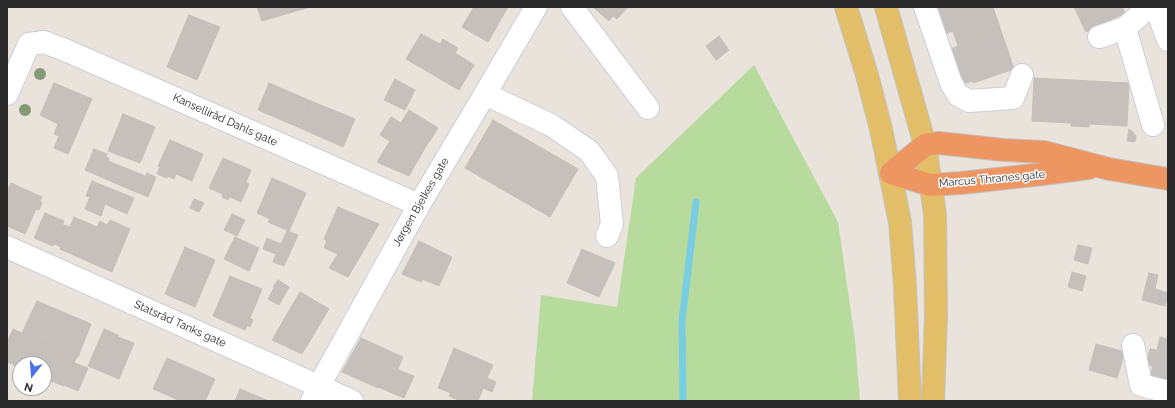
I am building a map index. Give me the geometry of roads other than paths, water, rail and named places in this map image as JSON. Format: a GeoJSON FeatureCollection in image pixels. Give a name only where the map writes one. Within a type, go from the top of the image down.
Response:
{"type":"FeatureCollection","features":[{"type":"Feature","properties":{"kind":"highway","name":"Marcus Thranes gate"},"geometry":{"type":"LineString","coordinates":[[925,145],[939,143],[1004,150],[1044,152],[1098,166],[1168,179]]}},
{"type":"Feature","properties":{"kind":"highway"},"geometry":{"type":"LineString","coordinates":[[891,173],[925,145]]}},
{"type":"Feature","properties":{"kind":"highway","name":"Marcus Thranes gate"},"geometry":{"type":"LineString","coordinates":[[891,173],[930,185],[1043,174],[1098,166]]}},
{"type":"Feature","properties":{"kind":"main road"},"geometry":{"type":"LineString","coordinates":[[846,7],[877,113],[891,173],[900,222],[906,286],[910,401]]}},
{"type":"Feature","properties":{"kind":"main road"},"geometry":{"type":"LineString","coordinates":[[886,7],[925,145],[935,214],[936,316],[933,401]]}},
{"type":"Feature","properties":{"kind":"street","name":"Jørgen Bjelkes gate"},"geometry":{"type":"LineString","coordinates":[[316,394],[419,205],[536,7]]}},
{"type":"Feature","properties":{"kind":"street"},"geometry":{"type":"LineString","coordinates":[[572,7],[648,108]]}},
{"type":"Feature","properties":{"kind":"street"},"geometry":{"type":"LineString","coordinates":[[925,7],[951,83],[958,95],[969,100],[1013,98],[1022,75]]}},
{"type":"Feature","properties":{"kind":"street"},"geometry":{"type":"LineString","coordinates":[[1099,37],[1125,28],[1149,7]]}},
{"type":"Feature","properties":{"kind":"street"},"geometry":{"type":"LineString","coordinates":[[1156,7],[1168,40]]}},
{"type":"Feature","properties":{"kind":"street"},"geometry":{"type":"LineString","coordinates":[[1125,28],[1153,124]]}},
{"type":"Feature","properties":{"kind":"street","name":"Kanselliråd Dahls gate"},"geometry":{"type":"LineString","coordinates":[[7,94],[29,44],[44,42],[419,205]]}},
{"type":"Feature","properties":{"kind":"street"},"geometry":{"type":"LineString","coordinates":[[485,94],[551,125],[589,151],[607,176],[612,224],[607,236]]}},
{"type":"Feature","properties":{"kind":"street","name":"Statsråd Tanks gate"},"geometry":{"type":"LineString","coordinates":[[7,247],[316,394],[352,401]]}},
{"type":"Feature","properties":{"kind":"street"},"geometry":{"type":"LineString","coordinates":[[1133,345],[1141,385],[1168,392]]}},
{"type":"Feature","properties":{"kind":"waterway"},"geometry":{"type":"LineString","coordinates":[[683,401],[682,321],[696,202]]}}]}
